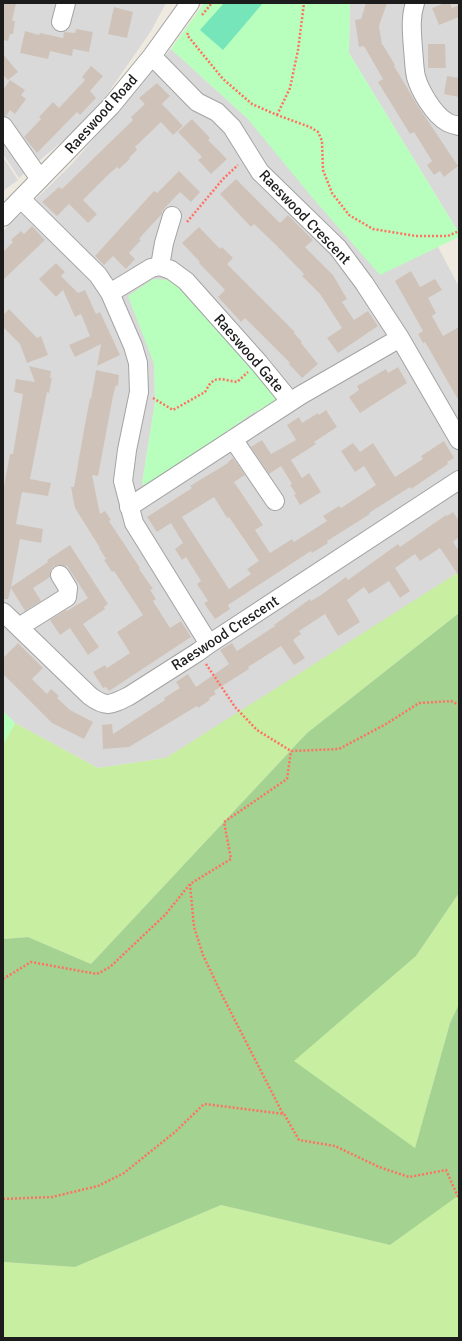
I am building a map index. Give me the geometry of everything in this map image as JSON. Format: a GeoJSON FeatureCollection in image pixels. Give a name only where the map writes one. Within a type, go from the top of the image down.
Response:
{"type":"FeatureCollection","features":[{"type":"Feature","properties":{"kind":"street"},"geometry":{"type":"LineString","coordinates":[[61,22],[66,3]]}},
{"type":"Feature","properties":{"kind":"street","name":"Raeswood Road"},"geometry":{"type":"LineString","coordinates":[[3,217],[111,106],[152,56],[190,3]]}},
{"type":"Feature","properties":{"kind":"street"},"geometry":{"type":"LineString","coordinates":[[415,3],[411,18],[411,29],[416,76],[420,89],[438,115],[447,122],[459,126]]}},
{"type":"Feature","properties":{"kind":"street","name":"Raeswood Crescent"},"geometry":{"type":"LineString","coordinates":[[152,56],[197,102],[217,112],[232,127],[260,172],[338,248],[364,283],[400,338],[459,440]]}},
{"type":"Feature","properties":{"kind":"street"},"geometry":{"type":"LineString","coordinates":[[3,126],[40,179]]}},
{"type":"Feature","properties":{"kind":"street"},"geometry":{"type":"LineString","coordinates":[[21,199],[98,275],[110,293],[133,346],[138,363],[139,392],[127,450],[123,481],[129,507],[134,523],[204,648]]}},
{"type":"Feature","properties":{"kind":"street"},"geometry":{"type":"LineString","coordinates":[[110,293],[138,275],[151,268],[160,266],[164,242],[177,221]]}},
{"type":"Feature","properties":{"kind":"street","name":"Raeswood Gate"},"geometry":{"type":"LineString","coordinates":[[129,507],[290,402],[259,363],[186,281],[171,270],[160,266]]}},
{"type":"Feature","properties":{"kind":"street"},"geometry":{"type":"LineString","coordinates":[[290,402],[400,338]]}},
{"type":"Feature","properties":{"kind":"street"},"geometry":{"type":"LineString","coordinates":[[233,439],[275,502]]}},
{"type":"Feature","properties":{"kind":"street","name":"Raeswood Crescent"},"geometry":{"type":"LineString","coordinates":[[3,612],[80,688],[100,704],[110,704],[129,696],[204,648],[459,480]]}},
{"type":"Feature","properties":{"kind":"street"},"geometry":{"type":"LineString","coordinates":[[19,627],[67,597],[68,588],[60,575]]}},
{"type":"Feature","properties":{"kind":"path"},"geometry":{"type":"LineString","coordinates":[[199,19],[212,3]]}},
{"type":"Feature","properties":{"kind":"path"},"geometry":{"type":"LineString","coordinates":[[277,115],[290,88],[298,50],[304,3]]}},
{"type":"Feature","properties":{"kind":"path"},"geometry":{"type":"LineString","coordinates":[[191,30],[187,35],[223,79],[252,104],[310,127],[318,132],[322,141],[323,170],[332,193],[349,215],[373,229],[416,236],[448,236],[459,231]]}},
{"type":"Feature","properties":{"kind":"path"},"geometry":{"type":"LineString","coordinates":[[177,221],[198,210],[223,179],[249,155]]}},
{"type":"Feature","properties":{"kind":"path"},"geometry":{"type":"LineString","coordinates":[[139,392],[173,410],[181,407],[205,392],[214,380],[221,379],[237,382],[259,363]]}},
{"type":"Feature","properties":{"kind":"path"},"geometry":{"type":"LineString","coordinates":[[204,648],[235,707],[257,730],[292,751],[339,749],[386,724],[419,703],[451,701],[459,706]]}},
{"type":"Feature","properties":{"kind":"path"},"geometry":{"type":"LineString","coordinates":[[3,979],[31,962],[97,974],[110,967],[165,915],[190,884],[231,858],[224,822],[287,779],[292,751]]}},
{"type":"Feature","properties":{"kind":"path"},"geometry":{"type":"LineString","coordinates":[[190,884],[194,927],[203,955],[222,995],[299,1140],[335,1146],[379,1167],[409,1177],[446,1170],[459,1199]]}},
{"type":"Feature","properties":{"kind":"path"},"geometry":{"type":"LineString","coordinates":[[3,1199],[52,1197],[98,1186],[124,1173],[175,1132],[204,1104],[284,1114]]}},
{"type":"Feature","properties":{"kind":"shaded area"},"geometry":{"type":"Polygon","coordinates":[[[3,3],[166,3],[151,31],[92,116],[19,178],[3,154],[3,3]]]}},
{"type":"Feature","properties":{"kind":"shaded area"},"geometry":{"type":"Polygon","coordinates":[[[350,3],[459,3],[459,233],[349,53],[350,3]]]}},
{"type":"Feature","properties":{"kind":"shaded area"},"geometry":{"type":"Polygon","coordinates":[[[171,49],[247,118],[437,245],[459,287],[459,572],[353,641],[166,758],[98,768],[15,723],[3,711],[3,231],[71,165],[171,49]],[[154,364],[155,402],[142,484],[148,487],[254,412],[154,364]]]}},
{"type":"Feature","properties":{"kind":"shaded area"},"geometry":{"type":"Polygon","coordinates":[[[3,157],[18,180],[3,191],[3,157]]]}},
{"type":"Feature","properties":{"kind":"green space"},"geometry":{"type":"Polygon","coordinates":[[[204,3],[350,3],[349,53],[459,233],[459,237],[380,275],[311,196],[247,118],[171,49],[204,3]]]}},
{"type":"Feature","properties":{"kind":"green space"},"geometry":{"type":"Polygon","coordinates":[[[224,3],[263,3],[223,50],[200,30],[224,3]]]}},
{"type":"Feature","properties":{"kind":"green space"},"geometry":{"type":"Polygon","coordinates":[[[153,279],[173,280],[276,393],[274,406],[254,412],[148,487],[142,484],[155,402],[154,364],[128,296],[153,279]]]}},
{"type":"Feature","properties":{"kind":"green space"},"geometry":{"type":"Polygon","coordinates":[[[459,572],[459,613],[307,733],[91,964],[28,937],[3,939],[3,745],[15,723],[98,768],[166,758],[459,572]]]}},
{"type":"Feature","properties":{"kind":"green space"},"geometry":{"type":"Polygon","coordinates":[[[459,613],[459,893],[416,956],[294,1061],[415,1148],[450,1023],[459,1004],[459,1195],[390,1245],[221,1205],[75,1267],[3,1262],[3,939],[28,937],[91,964],[307,733],[459,613]]]}},
{"type":"Feature","properties":{"kind":"green space"},"geometry":{"type":"Polygon","coordinates":[[[3,711],[15,723],[3,745],[3,711]]]}},
{"type":"Feature","properties":{"kind":"green space"},"geometry":{"type":"Polygon","coordinates":[[[459,893],[459,1004],[450,1023],[415,1148],[293,1061],[416,956],[459,893]]]}},
{"type":"Feature","properties":{"kind":"green space"},"geometry":{"type":"Polygon","coordinates":[[[459,1194],[459,1338],[3,1338],[3,1262],[75,1267],[221,1205],[390,1245],[459,1194]]]}},
{"type":"Feature","properties":{"kind":"building"},"geometry":{"type":"Polygon","coordinates":[[[3,3],[16,3],[12,21],[15,21],[13,34],[10,34],[8,41],[3,40],[3,3]]]}},
{"type":"Feature","properties":{"kind":"building"},"geometry":{"type":"Polygon","coordinates":[[[366,3],[387,3],[379,26],[382,45],[418,106],[458,166],[444,177],[440,171],[434,175],[427,165],[432,161],[414,132],[410,134],[378,82],[383,79],[364,46],[359,47],[355,20],[361,19],[366,3]]]}},
{"type":"Feature","properties":{"kind":"building"},"geometry":{"type":"Polygon","coordinates":[[[445,3],[450,3],[452,8],[459,5],[459,17],[439,25],[432,8],[445,3]]]}},
{"type":"Feature","properties":{"kind":"building"},"geometry":{"type":"Polygon","coordinates":[[[114,7],[133,12],[127,38],[108,34],[114,7]]]}},
{"type":"Feature","properties":{"kind":"building"},"geometry":{"type":"Polygon","coordinates":[[[76,29],[93,32],[89,52],[73,49],[72,56],[50,51],[48,59],[20,53],[25,31],[39,35],[40,33],[63,38],[64,32],[75,33],[76,29]]]}},
{"type":"Feature","properties":{"kind":"building"},"geometry":{"type":"Polygon","coordinates":[[[428,44],[445,44],[446,68],[428,68],[428,44]]]}},
{"type":"Feature","properties":{"kind":"building"},"geometry":{"type":"Polygon","coordinates":[[[3,54],[18,72],[8,80],[3,75],[3,54]]]}},
{"type":"Feature","properties":{"kind":"building"},"geometry":{"type":"Polygon","coordinates":[[[91,66],[103,76],[90,91],[96,98],[80,115],[77,112],[37,153],[24,137],[41,119],[39,117],[53,102],[59,108],[85,80],[82,77],[91,66]]]}},
{"type":"Feature","properties":{"kind":"building"},"geometry":{"type":"Polygon","coordinates":[[[447,76],[459,78],[459,97],[444,94],[447,76]]]}},
{"type":"Feature","properties":{"kind":"building"},"geometry":{"type":"Polygon","coordinates":[[[10,80],[25,90],[21,95],[26,99],[15,114],[10,110],[6,116],[3,116],[3,90],[10,80]]]}},
{"type":"Feature","properties":{"kind":"building"},"geometry":{"type":"Polygon","coordinates":[[[157,83],[170,96],[162,104],[183,126],[173,135],[161,122],[135,147],[137,150],[129,158],[130,159],[119,169],[117,167],[83,200],[97,214],[88,223],[69,204],[57,216],[42,202],[59,187],[62,189],[133,120],[131,117],[145,104],[139,98],[157,83]]]}},
{"type":"Feature","properties":{"kind":"building"},"geometry":{"type":"Polygon","coordinates":[[[192,119],[210,138],[208,140],[227,159],[211,174],[198,160],[202,157],[178,132],[192,119]]]}},
{"type":"Feature","properties":{"kind":"building"},"geometry":{"type":"Polygon","coordinates":[[[179,171],[200,192],[191,202],[180,192],[162,211],[162,214],[139,239],[141,240],[129,253],[135,259],[126,269],[113,256],[104,265],[95,256],[154,191],[157,193],[179,171]]]}},
{"type":"Feature","properties":{"kind":"building"},"geometry":{"type":"Polygon","coordinates":[[[236,179],[280,223],[288,215],[313,240],[305,247],[333,275],[347,299],[342,302],[354,320],[368,311],[378,326],[338,353],[327,338],[342,328],[320,294],[302,276],[304,274],[277,246],[254,224],[251,227],[220,194],[236,179]]]}},
{"type":"Feature","properties":{"kind":"building"},"geometry":{"type":"Polygon","coordinates":[[[32,226],[45,240],[3,280],[3,252],[13,242],[11,240],[21,231],[24,234],[32,226]]]}},
{"type":"Feature","properties":{"kind":"building"},"geometry":{"type":"Polygon","coordinates":[[[199,227],[220,249],[222,247],[233,258],[227,264],[295,332],[294,333],[302,342],[301,343],[318,364],[302,378],[289,364],[290,363],[245,318],[241,322],[218,297],[225,290],[182,243],[199,227]]]}},
{"type":"Feature","properties":{"kind":"building"},"geometry":{"type":"Polygon","coordinates":[[[56,263],[65,272],[61,276],[78,293],[85,290],[96,314],[100,312],[120,355],[97,366],[101,344],[75,357],[69,345],[90,336],[81,314],[75,317],[63,290],[56,297],[39,279],[56,263]]]}},
{"type":"Feature","properties":{"kind":"building"},"geometry":{"type":"Polygon","coordinates":[[[411,271],[420,287],[435,279],[442,290],[428,298],[436,313],[432,316],[443,336],[459,327],[459,401],[425,342],[423,343],[418,334],[423,331],[395,281],[411,271]]]}},
{"type":"Feature","properties":{"kind":"building"},"geometry":{"type":"Polygon","coordinates":[[[9,309],[37,338],[41,336],[48,355],[27,363],[20,344],[3,327],[3,315],[9,309]]]}},
{"type":"Feature","properties":{"kind":"building"},"geometry":{"type":"Polygon","coordinates":[[[29,366],[51,371],[50,378],[52,378],[49,393],[47,392],[30,479],[51,483],[48,496],[22,492],[16,524],[43,529],[41,543],[20,539],[11,587],[70,545],[108,604],[104,607],[105,609],[83,624],[99,647],[88,655],[70,628],[60,635],[50,620],[88,598],[67,566],[54,566],[51,570],[50,577],[33,588],[41,601],[25,611],[11,588],[8,599],[3,599],[3,491],[10,454],[13,454],[23,394],[14,392],[16,379],[35,382],[29,366]]]}},
{"type":"Feature","properties":{"kind":"building"},"geometry":{"type":"Polygon","coordinates":[[[398,367],[407,383],[360,413],[349,397],[359,390],[357,386],[386,369],[388,373],[398,367]]]}},
{"type":"Feature","properties":{"kind":"building"},"geometry":{"type":"Polygon","coordinates":[[[96,370],[119,375],[118,386],[116,385],[113,396],[98,476],[92,475],[100,514],[105,511],[111,520],[109,521],[153,589],[150,590],[156,599],[153,601],[170,628],[181,621],[191,637],[109,691],[106,687],[103,688],[93,672],[105,665],[107,668],[130,653],[117,632],[143,615],[114,571],[112,572],[104,560],[106,559],[100,548],[75,508],[73,498],[71,487],[74,487],[96,370]]]}},
{"type":"Feature","properties":{"kind":"building"},"geometry":{"type":"Polygon","coordinates":[[[326,410],[337,427],[314,442],[316,444],[291,460],[302,478],[309,473],[321,492],[300,505],[294,495],[296,494],[290,485],[292,484],[281,466],[269,474],[251,447],[262,440],[271,454],[296,440],[287,425],[299,417],[302,423],[326,410]]]}},
{"type":"Feature","properties":{"kind":"building"},"geometry":{"type":"Polygon","coordinates":[[[444,441],[454,458],[447,462],[448,464],[411,489],[410,487],[327,541],[328,543],[312,553],[311,551],[228,605],[230,609],[215,619],[204,603],[208,601],[197,584],[201,581],[186,557],[182,560],[175,549],[183,543],[171,523],[157,532],[147,517],[192,488],[190,486],[228,463],[233,458],[245,475],[234,482],[263,525],[255,530],[270,553],[292,539],[294,542],[327,521],[323,516],[339,506],[341,508],[376,485],[364,466],[355,472],[341,451],[353,443],[360,452],[373,443],[395,477],[423,459],[421,456],[444,441]],[[214,497],[182,517],[229,589],[251,574],[247,569],[259,561],[229,517],[227,518],[214,497]]]}},
{"type":"Feature","properties":{"kind":"building"},"geometry":{"type":"Polygon","coordinates":[[[453,512],[459,521],[459,537],[453,542],[459,551],[459,576],[440,548],[420,561],[415,554],[395,568],[410,591],[400,598],[389,581],[369,594],[364,587],[347,600],[360,622],[338,636],[325,614],[299,631],[301,634],[293,640],[305,658],[294,665],[281,646],[248,667],[249,669],[214,691],[216,694],[198,708],[197,706],[129,747],[103,749],[102,725],[112,724],[113,734],[165,700],[164,698],[180,688],[176,682],[188,674],[196,687],[229,664],[220,650],[232,643],[237,651],[275,626],[274,625],[310,599],[311,601],[321,595],[346,577],[348,580],[398,544],[400,547],[446,515],[447,516],[453,512]]]}},
{"type":"Feature","properties":{"kind":"building"},"geometry":{"type":"Polygon","coordinates":[[[18,643],[43,668],[32,679],[47,694],[51,689],[59,696],[57,698],[70,710],[93,722],[84,739],[52,723],[3,674],[3,658],[18,643]]]}}]}
